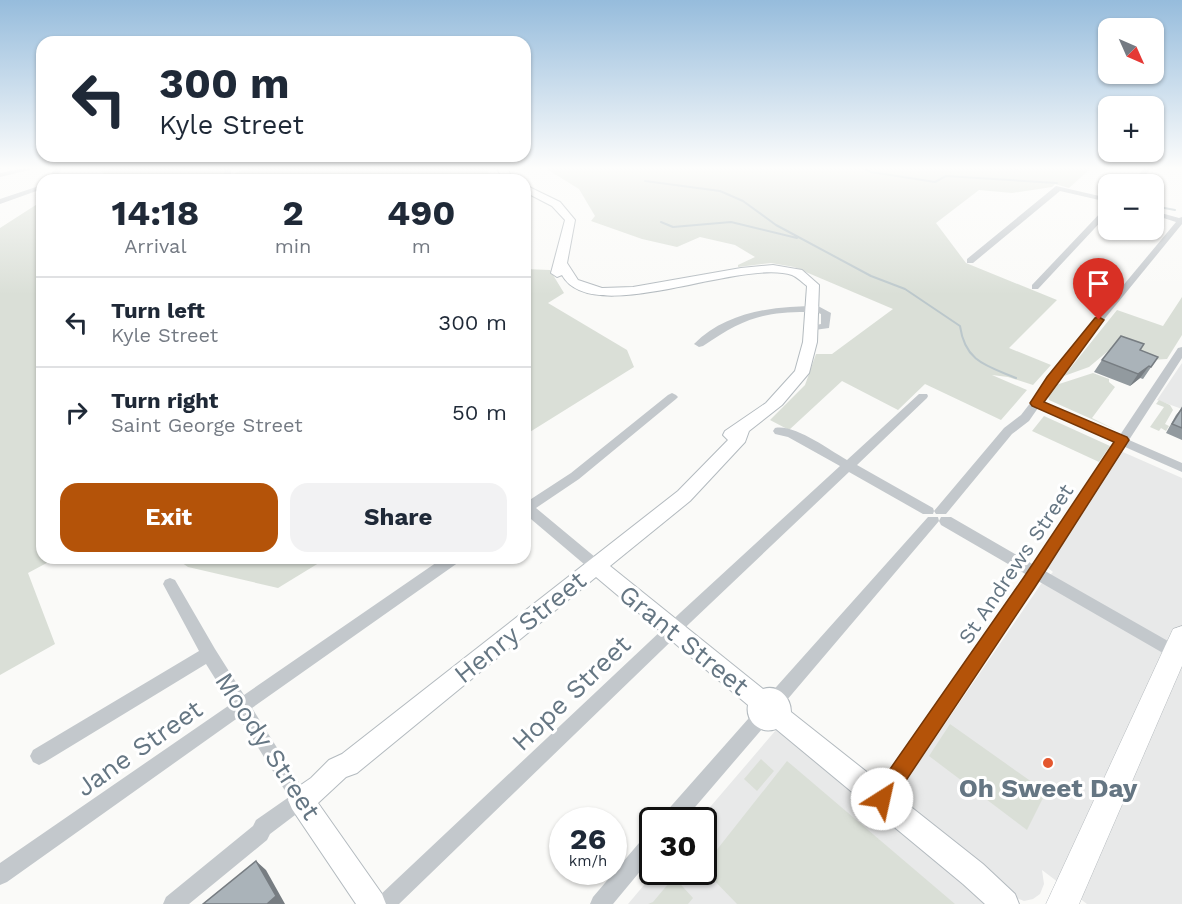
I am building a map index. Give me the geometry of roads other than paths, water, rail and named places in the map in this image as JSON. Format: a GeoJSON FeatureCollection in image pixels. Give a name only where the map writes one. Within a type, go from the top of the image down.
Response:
{"type":"FeatureCollection","features":[{"type":"Feature","properties":{"kind":"main road"},"geometry":{"type":"LineString","coordinates":[[1062,904],[1180,649]]}},
{"type":"Feature","properties":{"kind":"street"},"geometry":{"type":"LineString","coordinates":[[560,210],[568,224],[561,263],[557,268],[560,278],[580,291],[596,296],[619,297],[744,272],[780,273],[799,278],[805,289],[807,309],[796,377]]}},
{"type":"Feature","properties":{"kind":"street"},"geometry":{"type":"LineString","coordinates":[[970,261],[1032,210]]}},
{"type":"Feature","properties":{"kind":"street"},"geometry":{"type":"LineString","coordinates":[[683,807],[937,516],[1008,431],[1024,418],[1099,320],[1182,220],[1164,216]]}},
{"type":"Feature","properties":{"kind":"street"},"geometry":{"type":"LineString","coordinates":[[1035,287],[1098,221]]}},
{"type":"Feature","properties":{"kind":"street"},"geometry":{"type":"LineString","coordinates":[[699,344],[748,315],[775,309],[807,309]]}},
{"type":"Feature","properties":{"kind":"street","name":"Henry Street"},"geometry":{"type":"LineString","coordinates":[[173,904],[260,833],[268,834],[277,826],[278,819],[301,800],[325,782],[334,780],[345,772],[348,764],[692,489],[704,473],[710,471],[738,438],[741,431],[777,402],[796,377],[802,373],[807,357],[810,329],[807,309]]}},
{"type":"Feature","properties":{"kind":"street","name":"St Andrews Street"},"geometry":{"type":"LineString","coordinates":[[882,799],[1036,572],[1182,350]]}},
{"type":"Feature","properties":{"kind":"street","name":"Hope Street"},"geometry":{"type":"LineString","coordinates":[[385,904],[672,630],[924,396]]}},
{"type":"Feature","properties":{"kind":"street"},"geometry":{"type":"LineString","coordinates":[[531,505],[575,476],[672,397]]}},
{"type":"Feature","properties":{"kind":"street"},"geometry":{"type":"LineString","coordinates":[[1036,403],[1182,468]]}},
{"type":"Feature","properties":{"kind":"street"},"geometry":{"type":"LineString","coordinates":[[779,431],[792,435],[1036,572],[1180,649]]}},
{"type":"Feature","properties":{"kind":"street","name":"Grant Street"},"geometry":{"type":"LineString","coordinates":[[531,512],[672,630],[973,874],[1005,904]]}},
{"type":"Feature","properties":{"kind":"street","name":"Jane Street"},"geometry":{"type":"LineString","coordinates":[[0,875],[445,564]]}},
{"type":"Feature","properties":{"kind":"street","name":"Moody Street"},"geometry":{"type":"LineString","coordinates":[[170,584],[242,707],[301,800],[372,904]]}},
{"type":"Feature","properties":{"kind":"street"},"geometry":{"type":"LineString","coordinates":[[39,756],[209,654]]}},
{"type":"Feature","properties":{"kind":"street"},"geometry":{"type":"LineString","coordinates":[[600,904],[639,858]]}},
{"type":"Feature","properties":{"kind":"waterway"},"geometry":{"type":"LineString","coordinates":[[756,210],[776,225],[871,276],[905,289],[960,326],[967,348],[979,361],[1016,378]]}},
{"type":"Feature","properties":{"kind":"waterway"},"geometry":{"type":"LineString","coordinates":[[661,222],[673,227],[731,222],[797,238]]}},
{"type":"Feature","properties":{"kind":"place","name":"Oh Sweet Day"},"geometry":{"type":"Point","coordinates":[1048,763]}}]}
